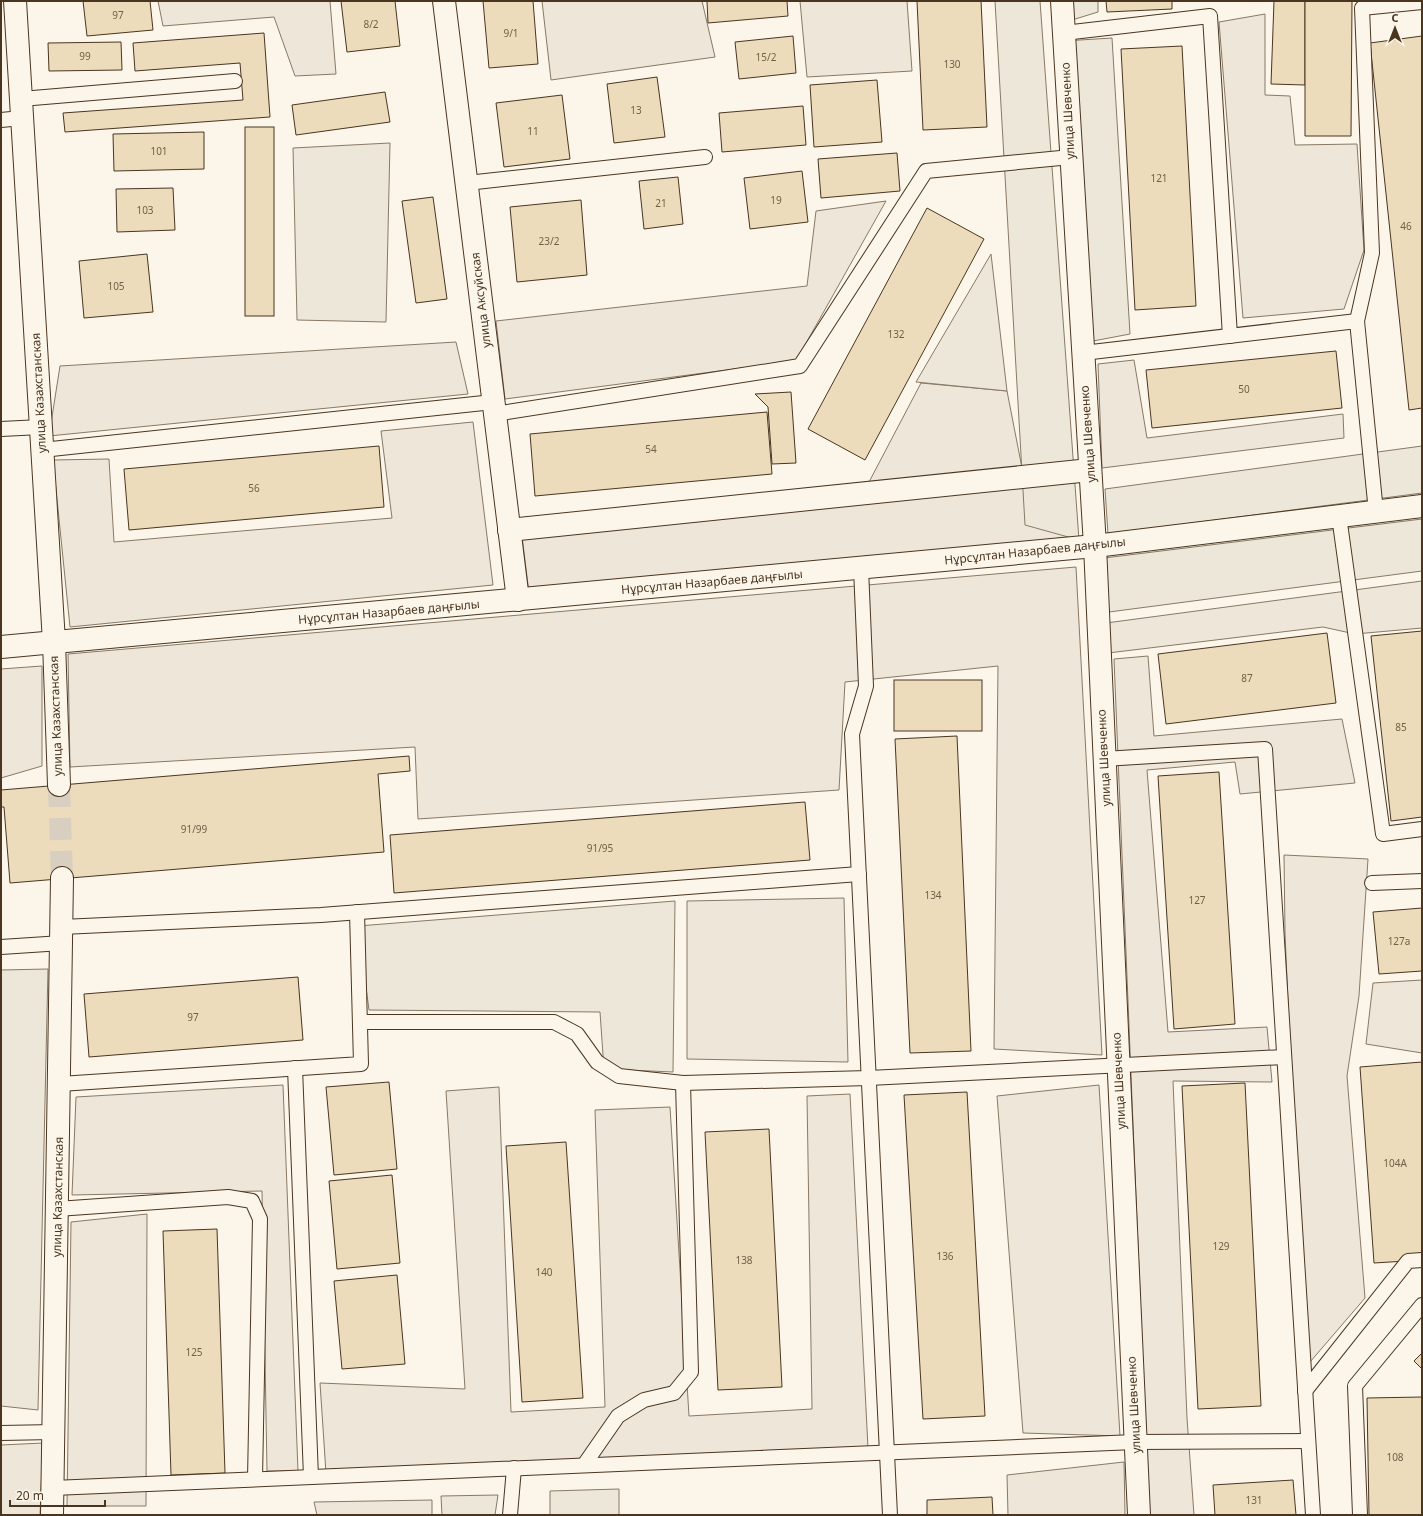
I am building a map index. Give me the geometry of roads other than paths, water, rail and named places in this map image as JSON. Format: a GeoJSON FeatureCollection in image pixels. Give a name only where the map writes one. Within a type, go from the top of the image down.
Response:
{"type":"FeatureCollection","features":[{"type":"Feature","properties":{"kind":"street","name":"улица Казахстанская"},"geometry":{"type":"LineString","coordinates":[[15,1],[15,112],[41,427],[54,642],[59,785]]}},
{"type":"Feature","properties":{"kind":"street","name":"улица Аксуйская"},"geometry":{"type":"LineString","coordinates":[[444,1],[518,600]]}},
{"type":"Feature","properties":{"kind":"street","name":"улица Шевченко"},"geometry":{"type":"LineString","coordinates":[[1062,1],[1095,546],[1139,1515]]}},
{"type":"Feature","properties":{"kind":"street"},"geometry":{"type":"LineString","coordinates":[[509,530],[1090,470]]}},
{"type":"Feature","properties":{"kind":"street","name":"Нұрсұлтан Назарбаев даңғылы"},"geometry":{"type":"LineString","coordinates":[[1,647],[1095,546],[1422,506]]}},
{"type":"Feature","properties":{"kind":"street","name":"улица Казахстанская"},"geometry":{"type":"LineString","coordinates":[[52,1515],[60,1084],[62,878]]}},
{"type":"Feature","properties":{"kind":"lane"},"geometry":{"type":"LineString","coordinates":[[1376,512],[1357,321],[1372,253],[1362,8],[1422,2]]}},
{"type":"Feature","properties":{"kind":"lane"},"geometry":{"type":"LineString","coordinates":[[1064,33],[1210,16],[1230,336]]}},
{"type":"Feature","properties":{"kind":"lane"},"geometry":{"type":"LineString","coordinates":[[15,112],[235,81]]}},
{"type":"Feature","properties":{"kind":"lane"},"geometry":{"type":"LineString","coordinates":[[467,183],[705,157]]}},
{"type":"Feature","properties":{"kind":"lane"},"geometry":{"type":"LineString","coordinates":[[42,450],[494,408],[800,366],[926,171],[1071,157]]}},
{"type":"Feature","properties":{"kind":"lane"},"geometry":{"type":"LineString","coordinates":[[1083,353],[1357,321]]}},
{"type":"Feature","properties":{"kind":"lane"},"geometry":{"type":"LineString","coordinates":[[1,429],[41,427]]}},
{"type":"Feature","properties":{"kind":"lane"},"geometry":{"type":"LineString","coordinates":[[1339,516],[1383,834],[1422,829]]}},
{"type":"Feature","properties":{"kind":"lane"},"geometry":{"type":"LineString","coordinates":[[861,568],[866,686],[852,734],[890,1515]]}},
{"type":"Feature","properties":{"kind":"lane"},"geometry":{"type":"LineString","coordinates":[[1104,759],[1264,749],[1313,1515]]}},
{"type":"Feature","properties":{"kind":"lane"},"geometry":{"type":"LineString","coordinates":[[1,947],[62,935],[858,874]]}},
{"type":"Feature","properties":{"kind":"lane"},"geometry":{"type":"LineString","coordinates":[[1372,883],[1422,881]]}},
{"type":"Feature","properties":{"kind":"lane"},"geometry":{"type":"LineString","coordinates":[[60,1084],[361,1064],[357,912]]}},
{"type":"Feature","properties":{"kind":"lane"},"geometry":{"type":"LineString","coordinates":[[360,1022],[554,1022],[577,1034],[597,1062],[619,1076],[683,1083],[869,1078],[1284,1057]]}},
{"type":"Feature","properties":{"kind":"lane"},"geometry":{"type":"LineString","coordinates":[[295,1068],[311,1477]]}},
{"type":"Feature","properties":{"kind":"lane"},"geometry":{"type":"LineString","coordinates":[[584,1465],[618,1416],[644,1400],[674,1393],[691,1372],[683,1083]]}},
{"type":"Feature","properties":{"kind":"lane"},"geometry":{"type":"LineString","coordinates":[[57,1209],[228,1197],[252,1201],[260,1219],[255,1479]]}},
{"type":"Feature","properties":{"kind":"lane"},"geometry":{"type":"LineString","coordinates":[[1305,1391],[1408,1261],[1422,1260]]}},
{"type":"Feature","properties":{"kind":"lane"},"geometry":{"type":"LineString","coordinates":[[1360,1515],[1355,1386],[1422,1305]]}},
{"type":"Feature","properties":{"kind":"lane"},"geometry":{"type":"LineString","coordinates":[[1,1433],[54,1432]]}},
{"type":"Feature","properties":{"kind":"lane"},"geometry":{"type":"LineString","coordinates":[[53,1488],[1135,1442],[1308,1441]]}},
{"type":"Feature","properties":{"kind":"lane"},"geometry":{"type":"LineString","coordinates":[[510,1515],[514,1468]]}},
{"type":"Feature","properties":{"kind":"tunnel"},"geometry":{"type":"LineString","coordinates":[[59,785],[62,878]]}}]}
